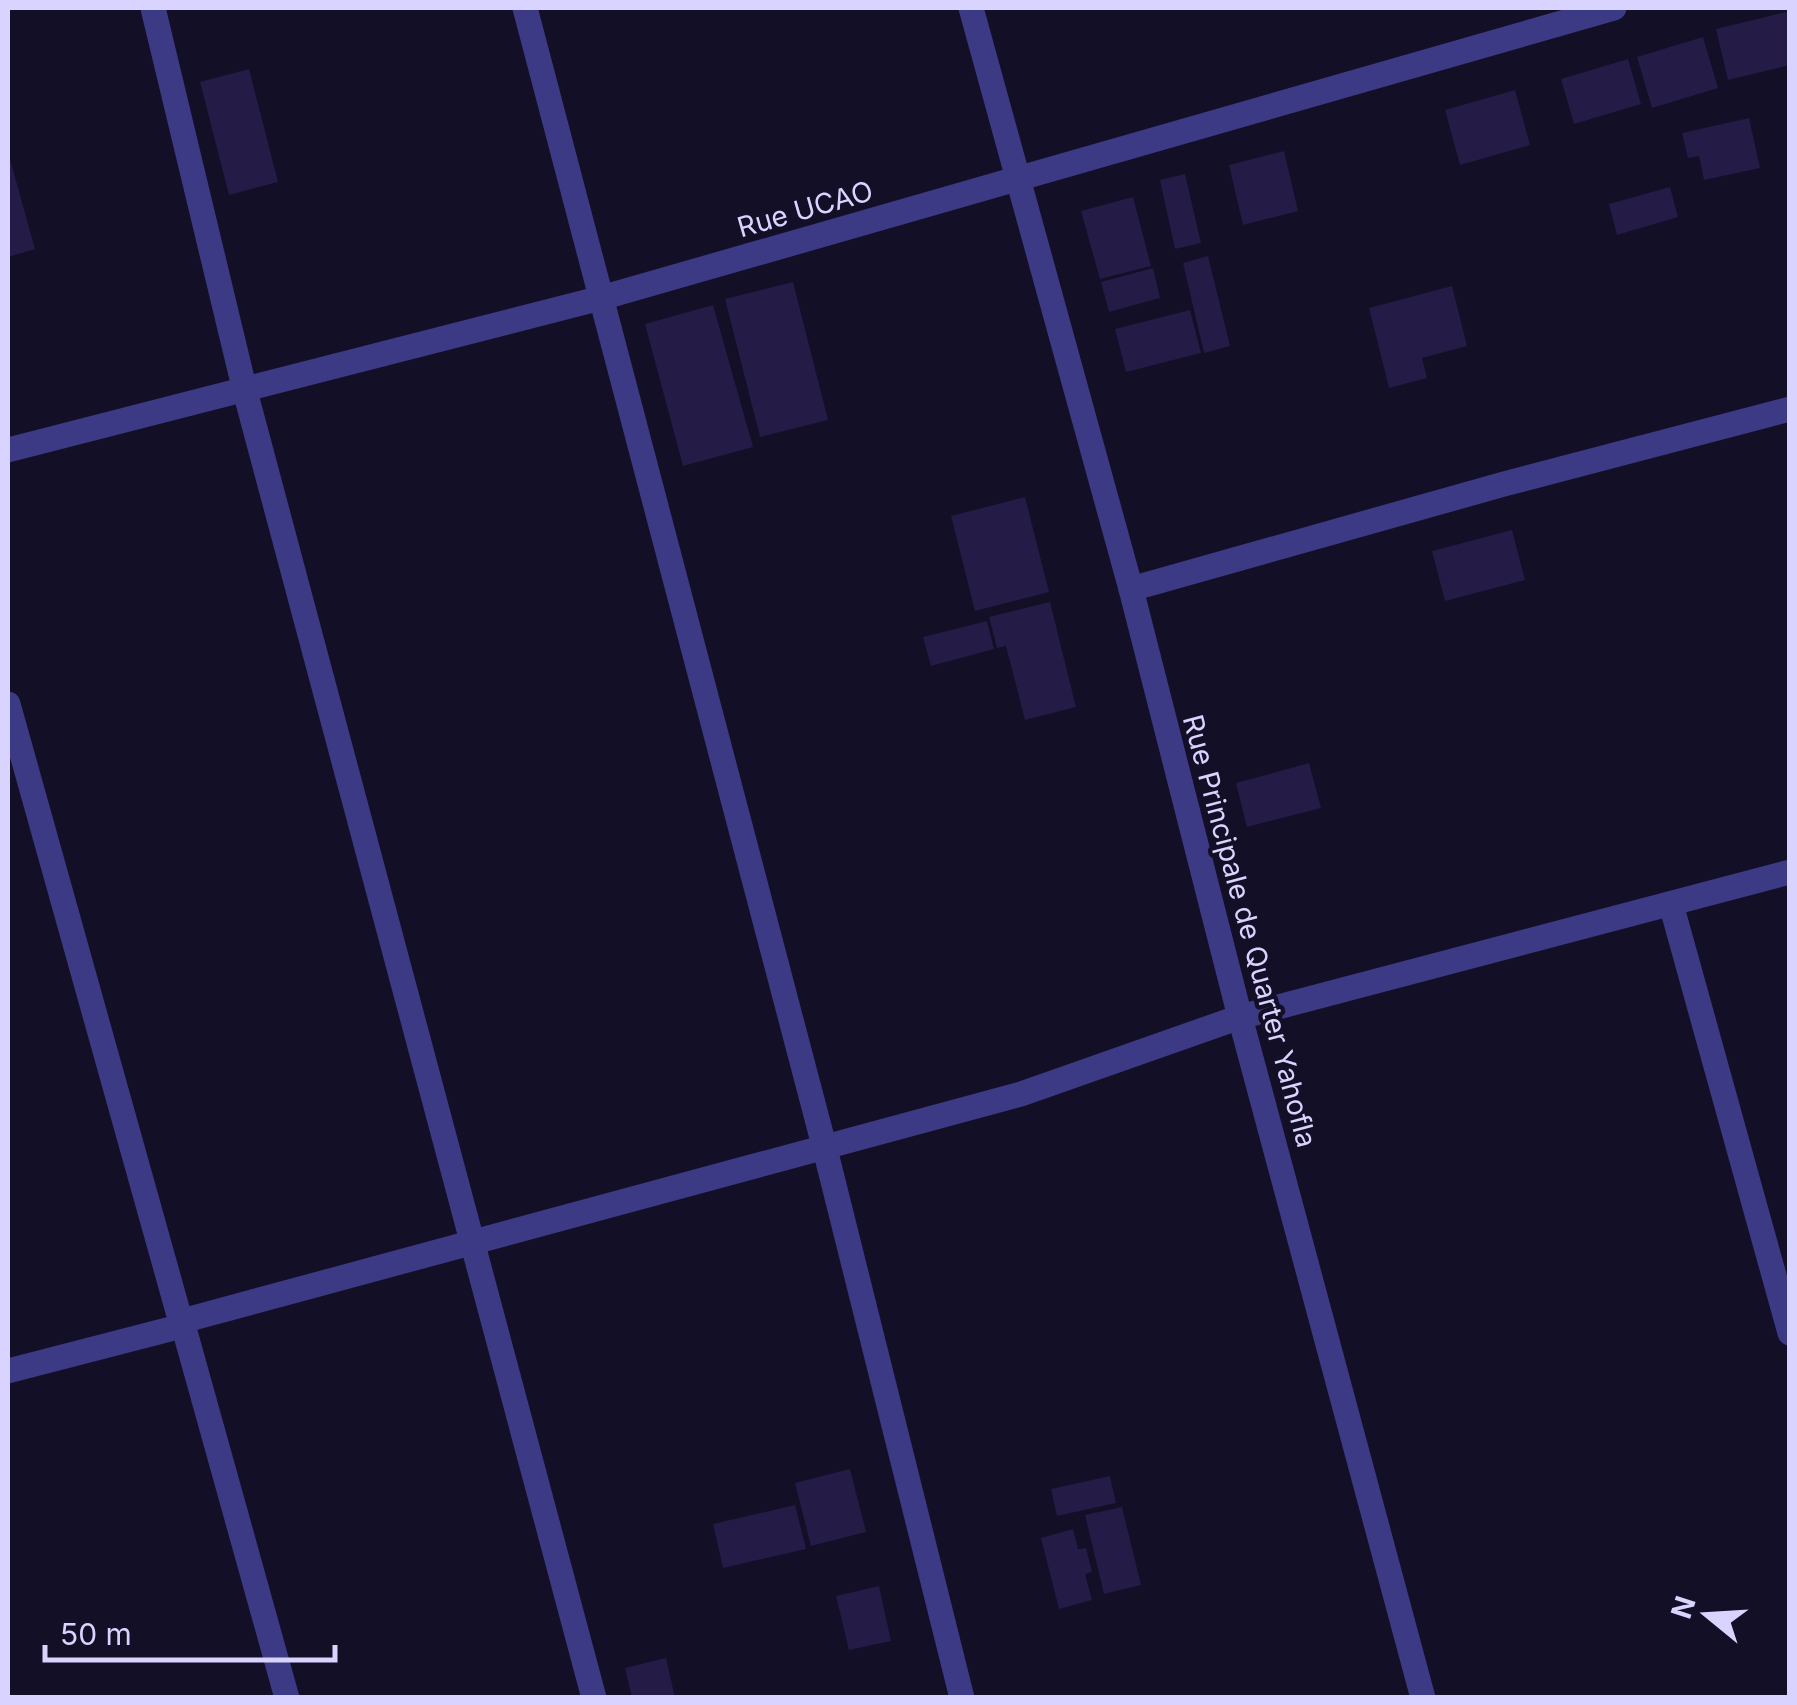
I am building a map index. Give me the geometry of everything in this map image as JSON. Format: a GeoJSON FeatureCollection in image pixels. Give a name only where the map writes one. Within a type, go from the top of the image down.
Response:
{"type":"FeatureCollection","features":[{"type":"Feature","properties":{"kind":"street"},"geometry":{"type":"LineString","coordinates":[[153,8],[245,390],[594,1698]]}},
{"type":"Feature","properties":{"kind":"street"},"geometry":{"type":"LineString","coordinates":[[525,8],[825,1149],[962,1698]]}},
{"type":"Feature","properties":{"kind":"street","name":"Rue Principale de Quarter Yahofla"},"geometry":{"type":"LineString","coordinates":[[971,8],[1131,589],[1240,1018],[1423,1698]]}},
{"type":"Feature","properties":{"kind":"street","name":"Rue UCAO"},"geometry":{"type":"LineString","coordinates":[[8,450],[601,298],[1614,8]]}},
{"type":"Feature","properties":{"kind":"street"},"geometry":{"type":"LineString","coordinates":[[1131,589],[1504,484],[1790,409]]}},
{"type":"Feature","properties":{"kind":"street"},"geometry":{"type":"LineString","coordinates":[[8,704],[287,1698]]}},
{"type":"Feature","properties":{"kind":"street"},"geometry":{"type":"LineString","coordinates":[[8,1371],[472,1240],[1021,1094],[1240,1018],[1790,872]]}},
{"type":"Feature","properties":{"kind":"street"},"geometry":{"type":"LineString","coordinates":[[1670,904],[1790,1333]]}},
{"type":"Feature","properties":{"kind":"building"},"geometry":{"type":"Polygon","coordinates":[[[1790,11],[1790,65],[1728,80],[1716,29],[1790,11]]]}},
{"type":"Feature","properties":{"kind":"building"},"geometry":{"type":"Polygon","coordinates":[[[1703,37],[1718,88],[1652,108],[1637,57],[1703,37]]]}},
{"type":"Feature","properties":{"kind":"building"},"geometry":{"type":"Polygon","coordinates":[[[1628,59],[1641,104],[1574,124],[1561,79],[1628,59]]]}},
{"type":"Feature","properties":{"kind":"building"},"geometry":{"type":"Polygon","coordinates":[[[249,69],[278,182],[229,195],[200,82],[249,69]]]}},
{"type":"Feature","properties":{"kind":"building"},"geometry":{"type":"Polygon","coordinates":[[[1515,90],[1530,145],[1460,165],[1445,110],[1515,90]]]}},
{"type":"Feature","properties":{"kind":"building"},"geometry":{"type":"Polygon","coordinates":[[[1749,118],[1760,168],[1704,180],[1699,156],[1688,158],[1682,133],[1749,118]]]}},
{"type":"Feature","properties":{"kind":"building"},"geometry":{"type":"Polygon","coordinates":[[[1284,151],[1298,211],[1243,225],[1229,165],[1284,151]]]}},
{"type":"Feature","properties":{"kind":"building"},"geometry":{"type":"Polygon","coordinates":[[[8,152],[35,249],[8,257],[8,152]]]}},
{"type":"Feature","properties":{"kind":"building"},"geometry":{"type":"Polygon","coordinates":[[[1185,174],[1201,243],[1175,249],[1160,180],[1185,174]]]}},
{"type":"Feature","properties":{"kind":"building"},"geometry":{"type":"Polygon","coordinates":[[[1670,187],[1678,217],[1617,235],[1609,204],[1670,187]]]}},
{"type":"Feature","properties":{"kind":"building"},"geometry":{"type":"Polygon","coordinates":[[[1133,197],[1151,266],[1100,279],[1081,211],[1133,197]]]}},
{"type":"Feature","properties":{"kind":"building"},"geometry":{"type":"Polygon","coordinates":[[[1208,256],[1230,346],[1204,353],[1183,263],[1208,256]]]}},
{"type":"Feature","properties":{"kind":"building"},"geometry":{"type":"Polygon","coordinates":[[[1153,268],[1160,298],[1109,312],[1101,282],[1153,268]]]}},
{"type":"Feature","properties":{"kind":"building"},"geometry":{"type":"Polygon","coordinates":[[[793,282],[828,420],[760,437],[725,299],[793,282]]]}},
{"type":"Feature","properties":{"kind":"building"},"geometry":{"type":"Polygon","coordinates":[[[1452,286],[1467,346],[1422,358],[1427,378],[1389,388],[1369,308],[1452,286]]]}},
{"type":"Feature","properties":{"kind":"building"},"geometry":{"type":"Polygon","coordinates":[[[713,305],[753,447],[683,466],[645,324],[713,305]]]}},
{"type":"Feature","properties":{"kind":"building"},"geometry":{"type":"Polygon","coordinates":[[[1190,310],[1201,353],[1126,372],[1115,329],[1190,310]]]}},
{"type":"Feature","properties":{"kind":"building"},"geometry":{"type":"Polygon","coordinates":[[[1025,497],[1049,592],[975,611],[951,516],[1025,497]]]}},
{"type":"Feature","properties":{"kind":"building"},"geometry":{"type":"Polygon","coordinates":[[[1512,530],[1525,580],[1445,601],[1432,551],[1512,530]]]}},
{"type":"Feature","properties":{"kind":"building"},"geometry":{"type":"Polygon","coordinates":[[[1050,602],[1076,707],[1025,720],[1006,646],[997,648],[989,617],[1050,602]]]}},
{"type":"Feature","properties":{"kind":"building"},"geometry":{"type":"Polygon","coordinates":[[[987,621],[994,649],[931,666],[923,637],[987,621]]]}},
{"type":"Feature","properties":{"kind":"building"},"geometry":{"type":"Polygon","coordinates":[[[1309,763],[1321,808],[1247,827],[1236,783],[1309,763]]]}},
{"type":"Feature","properties":{"kind":"building"},"geometry":{"type":"Polygon","coordinates":[[[850,1469],[866,1532],[811,1546],[795,1483],[850,1469]]]}},
{"type":"Feature","properties":{"kind":"building"},"geometry":{"type":"Polygon","coordinates":[[[1110,1476],[1116,1503],[1057,1516],[1051,1489],[1110,1476]]]}},
{"type":"Feature","properties":{"kind":"building"},"geometry":{"type":"Polygon","coordinates":[[[795,1505],[806,1549],[723,1568],[713,1524],[795,1505]]]}},
{"type":"Feature","properties":{"kind":"building"},"geometry":{"type":"Polygon","coordinates":[[[1122,1507],[1141,1585],[1104,1594],[1085,1515],[1122,1507]]]}},
{"type":"Feature","properties":{"kind":"building"},"geometry":{"type":"Polygon","coordinates":[[[1073,1529],[1078,1549],[1086,1548],[1092,1572],[1085,1574],[1092,1600],[1059,1609],[1041,1538],[1073,1529]]]}},
{"type":"Feature","properties":{"kind":"building"},"geometry":{"type":"Polygon","coordinates":[[[879,1586],[891,1641],[849,1650],[836,1596],[879,1586]]]}},
{"type":"Feature","properties":{"kind":"building"},"geometry":{"type":"Polygon","coordinates":[[[666,1658],[675,1698],[632,1698],[625,1668],[666,1658]]]}}]}
